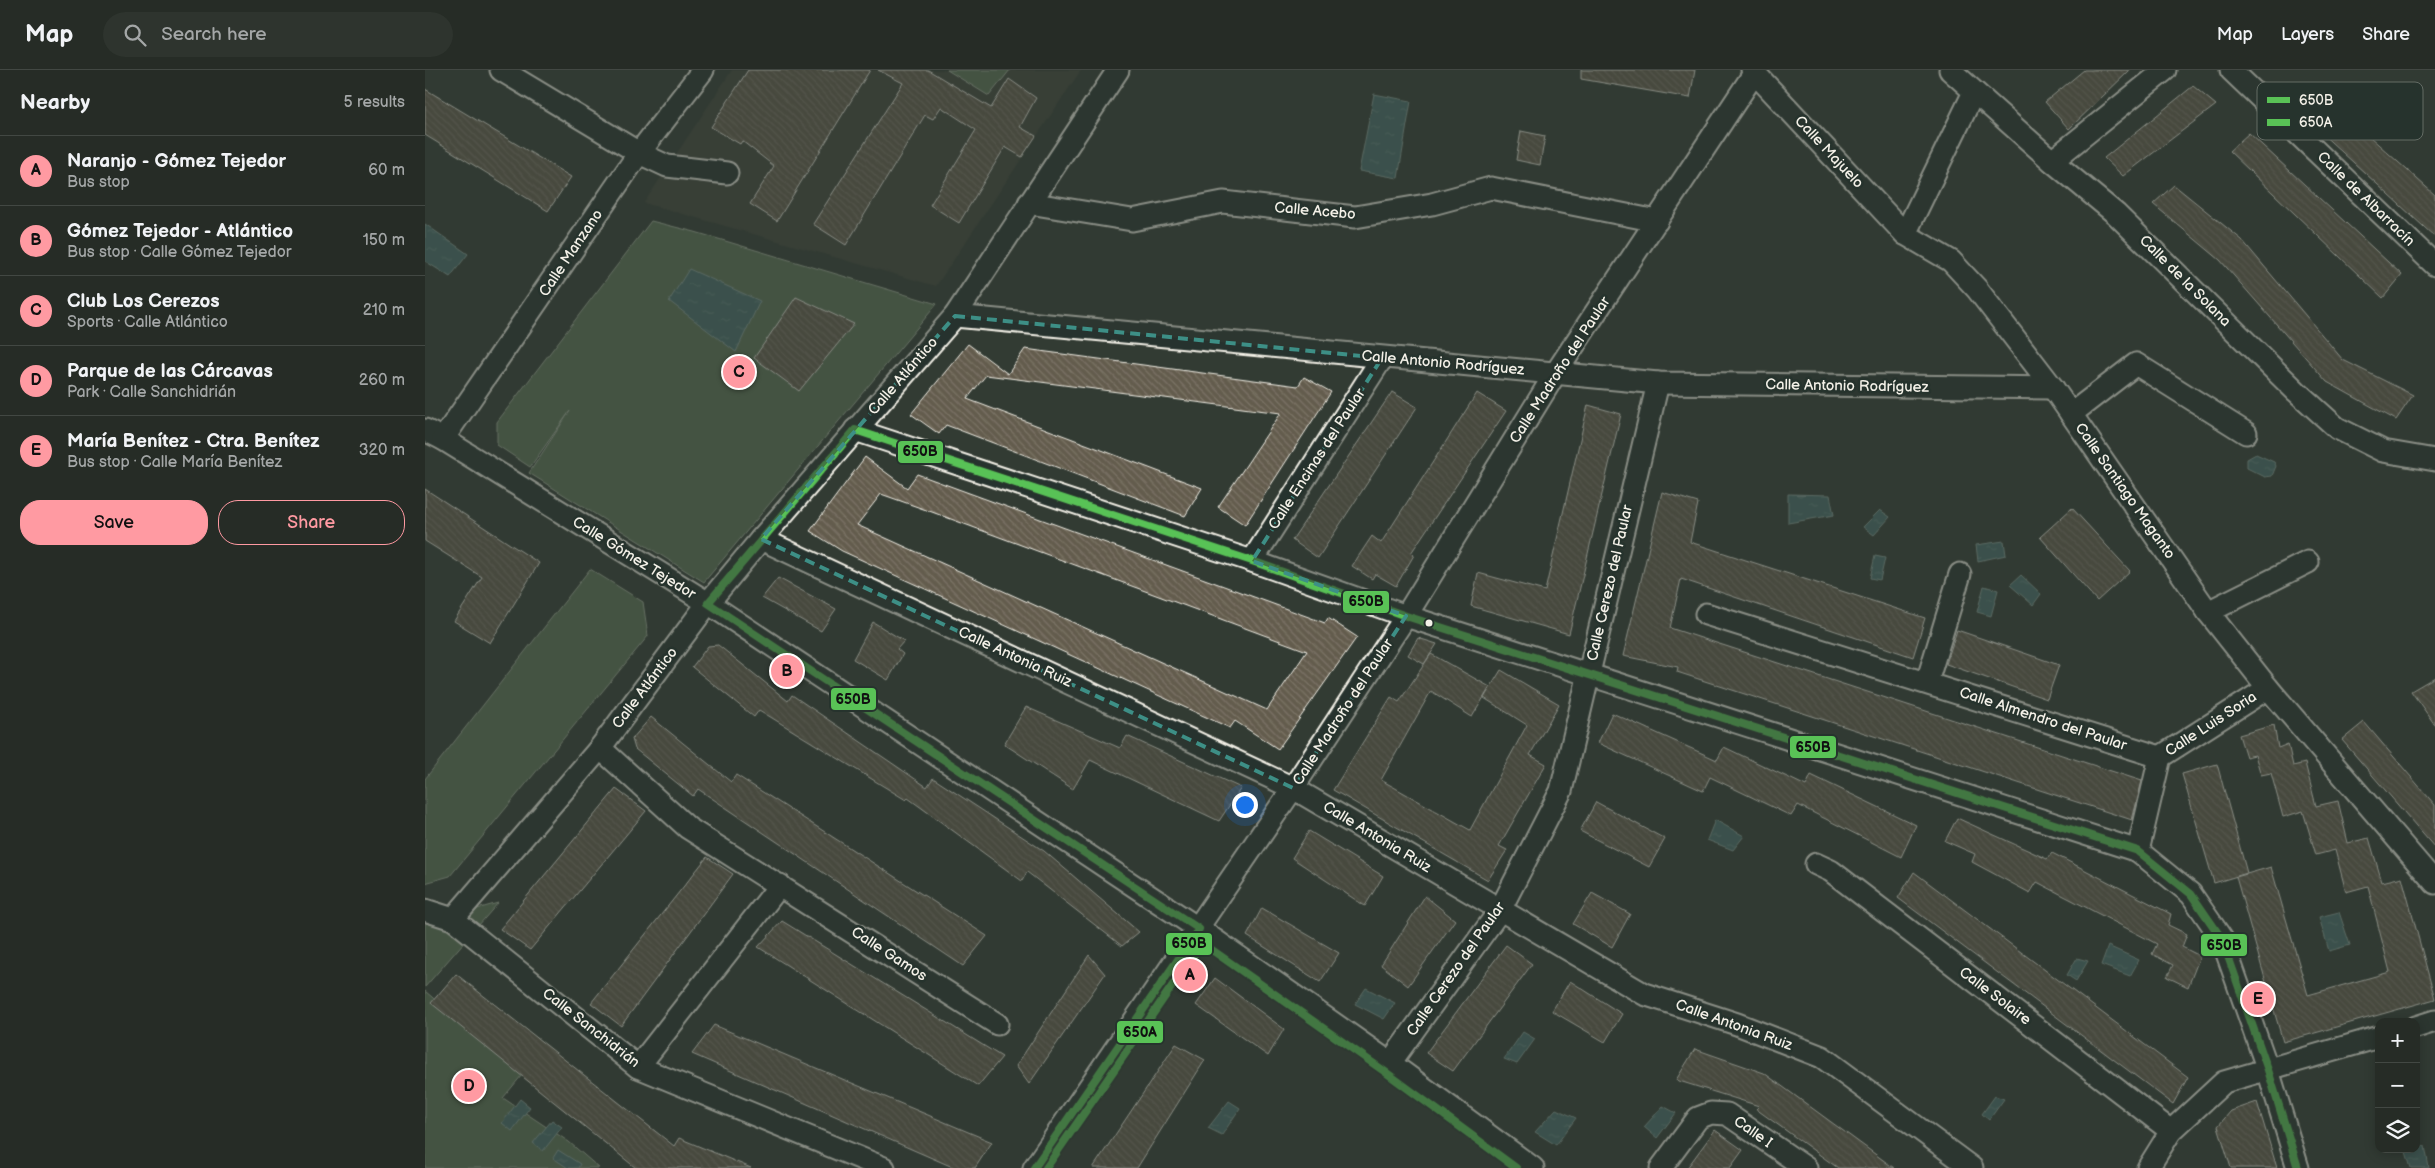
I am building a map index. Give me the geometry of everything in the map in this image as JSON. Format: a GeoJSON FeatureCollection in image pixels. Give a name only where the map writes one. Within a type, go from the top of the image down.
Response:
{"type":"FeatureCollection","features":[{"type":"Feature","properties":{"kind":"street"},"geometry":{"type":"LineString","coordinates":[[501,70],[639,153],[667,166],[727,174]]}},
{"type":"Feature","properties":{"kind":"street","name":"Calle Manzano"},"geometry":{"type":"LineString","coordinates":[[434,434],[639,153],[703,70]]}},
{"type":"Feature","properties":{"kind":"street","name":"Calle Atlántico"},"geometry":{"type":"LineString","coordinates":[[453,919],[600,748],[708,603],[761,539],[955,316],[1118,70]]}},
{"type":"Feature","properties":{"kind":"street","name":"Calle de la Solana"},"geometry":{"type":"LineString","coordinates":[[1950,70],[2052,161],[2116,214],[2296,391],[2337,428],[2383,451],[2435,460]]}},
{"type":"Feature","properties":{"kind":"street"},"geometry":{"type":"LineString","coordinates":[[2052,161],[2165,70]]}},
{"type":"Feature","properties":{"kind":"street","name":"Calle de Albarracín"},"geometry":{"type":"LineString","coordinates":[[2231,70],[2257,95]]}},
{"type":"Feature","properties":{"kind":"street","name":"Calle Madroño del Paular"},"geometry":{"type":"LineString","coordinates":[[1034,1168],[1199,928],[1406,616],[1555,374],[1657,222],[1753,71]]}},
{"type":"Feature","properties":{"kind":"street","name":"Calle Majuelo"},"geometry":{"type":"LineString","coordinates":[[1753,71],[1905,234]]}},
{"type":"Feature","properties":{"kind":"street"},"geometry":{"type":"LineString","coordinates":[[1905,234],[1975,92]]}},
{"type":"Feature","properties":{"kind":"street","name":"Calle de Albarracín"},"geometry":{"type":"LineString","coordinates":[[2304,140],[2435,265]]}},
{"type":"Feature","properties":{"kind":"street","name":"Calle Acebo"},"geometry":{"type":"LineString","coordinates":[[1029,204],[1132,220],[1223,202],[1355,217],[1432,204],[1491,188],[1657,222]]}},
{"type":"Feature","properties":{"kind":"street","name":"Calle Santiago Maganto"},"geometry":{"type":"LineString","coordinates":[[1905,234],[1951,261],[1977,289],[2053,388],[2208,612],[2268,688],[2435,883]]}},
{"type":"Feature","properties":{"kind":"street","name":"Calle Antonio Rodríguez"},"geometry":{"type":"LineString","coordinates":[[955,316],[1658,383],[2053,388]]}},
{"type":"Feature","properties":{"kind":"street","name":"Calle Encinas del Paular"},"geometry":{"type":"LineString","coordinates":[[1253,561],[1382,358]]}},
{"type":"Feature","properties":{"kind":"street"},"geometry":{"type":"LineString","coordinates":[[2071,414],[2136,364],[2246,433]]}},
{"type":"Feature","properties":{"kind":"street","name":"Calle Cerezo del Paular"},"geometry":{"type":"LineString","coordinates":[[1390,1063],[1500,910],[1561,791],[1658,383]]}},
{"type":"Feature","properties":{"kind":"street"},"geometry":{"type":"LineString","coordinates":[[855,430],[1253,561],[1406,616],[2138,851],[2191,894],[2222,939],[2268,1070],[2299,1168]]}},
{"type":"Feature","properties":{"kind":"street","name":"Calle Gómez Tejedor"},"geometry":{"type":"LineString","coordinates":[[434,434],[708,603],[1199,928],[1390,1063],[1533,1168]]}},
{"type":"Feature","properties":{"kind":"street","name":"Calle Antonia Ruiz"},"geometry":{"type":"LineString","coordinates":[[761,539],[1293,788],[1644,994],[1737,1024],[1822,1057],[1972,1168]]}},
{"type":"Feature","properties":{"kind":"street"},"geometry":{"type":"LineString","coordinates":[[2208,612],[2308,562]]}},
{"type":"Feature","properties":{"kind":"street"},"geometry":{"type":"LineString","coordinates":[[1927,682],[1960,574]]}},
{"type":"Feature","properties":{"kind":"street","name":"Calle Almendro del Paular"},"geometry":{"type":"LineString","coordinates":[[1706,614],[1927,682],[2160,757]]}},
{"type":"Feature","properties":{"kind":"street","name":"Calle Luis Soria"},"geometry":{"type":"LineString","coordinates":[[2138,851],[2160,757],[2268,688]]}},
{"type":"Feature","properties":{"kind":"street","name":"Calle Gamos"},"geometry":{"type":"LineString","coordinates":[[600,748],[688,828],[997,1024]]}},
{"type":"Feature","properties":{"kind":"street","name":"Calle Solaire"},"geometry":{"type":"LineString","coordinates":[[1816,864],[1831,871],[2171,1131]]}},
{"type":"Feature","properties":{"kind":"street"},"geometry":{"type":"LineString","coordinates":[[638,1067],[780,885]]}},
{"type":"Feature","properties":{"kind":"street","name":"Calle Sanchidrián"},"geometry":{"type":"LineString","coordinates":[[425,910],[453,919],[638,1067],[884,1168]]}},
{"type":"Feature","properties":{"kind":"street"},"geometry":{"type":"LineString","coordinates":[[2420,1025],[2435,1021]]}},
{"type":"Feature","properties":{"kind":"street"},"geometry":{"type":"LineString","coordinates":[[2149,1168],[2171,1131],[2225,1082],[2375,1038]]}},
{"type":"Feature","properties":{"kind":"street","name":"Calle I"},"geometry":{"type":"LineString","coordinates":[[1661,1168],[1698,1118],[1711,1114],[1727,1114],[1806,1168]]}},
{"type":"Feature","properties":{"kind":"highlighted area"},"geometry":{"type":"Polygon","coordinates":[[[955,316],[1382,358],[1252,561],[1406,616],[1293,788],[761,539],[955,316]]]}},
{"type":"Feature","properties":{"kind":"shaded area"},"geometry":{"type":"Polygon","coordinates":[[[732,70],[1081,70],[936,286],[644,203],[732,70]]]}},
{"type":"Feature","properties":{"kind":"green space"},"geometry":{"type":"Polygon","coordinates":[[[947,70],[1010,70],[989,96],[947,70]]]}},
{"type":"Feature","properties":{"kind":"green space"},"geometry":{"type":"Polygon","coordinates":[[[651,221],[695,232],[937,304],[704,582],[529,473],[570,411],[530,467],[497,445],[497,422],[651,221]]]}},
{"type":"Feature","properties":{"kind":"green space"},"geometry":{"type":"Polygon","coordinates":[[[590,569],[643,602],[648,636],[450,876],[425,883],[425,779],[590,569]]]}},
{"type":"Feature","properties":{"kind":"green space"},"geometry":{"type":"Polygon","coordinates":[[[498,903],[425,987],[425,924],[498,903]]]}},
{"type":"Feature","properties":{"kind":"green space"},"geometry":{"type":"Polygon","coordinates":[[[425,991],[522,1075],[503,1098],[569,1142],[599,1168],[425,1168],[425,991]]]}},
{"type":"Feature","properties":{"kind":"water"},"geometry":{"type":"Polygon","coordinates":[[[1374,94],[1411,101],[1398,178],[1359,171],[1374,94]]]}},
{"type":"Feature","properties":{"kind":"water"},"geometry":{"type":"Polygon","coordinates":[[[425,224],[468,254],[450,277],[425,261],[425,224]]]}},
{"type":"Feature","properties":{"kind":"water"},"geometry":{"type":"Polygon","coordinates":[[[689,269],[760,301],[736,352],[669,301],[689,269]]]}},
{"type":"Feature","properties":{"kind":"water"},"geometry":{"type":"Polygon","coordinates":[[[2256,454],[2274,462],[2276,466],[2272,476],[2265,477],[2247,468],[2247,459],[2256,454]]]}},
{"type":"Feature","properties":{"kind":"water"},"geometry":{"type":"Polygon","coordinates":[[[1788,494],[1830,495],[1834,515],[1788,523],[1788,494]]]}},
{"type":"Feature","properties":{"kind":"water"},"geometry":{"type":"Polygon","coordinates":[[[1880,510],[1890,517],[1874,535],[1863,527],[1880,510]]]}},
{"type":"Feature","properties":{"kind":"water"},"geometry":{"type":"Polygon","coordinates":[[[2004,541],[2006,555],[1978,561],[1976,545],[2004,541]]]}},
{"type":"Feature","properties":{"kind":"water"},"geometry":{"type":"Polygon","coordinates":[[[1875,556],[1885,558],[1880,580],[1870,578],[1875,556]]]}},
{"type":"Feature","properties":{"kind":"water"},"geometry":{"type":"Polygon","coordinates":[[[2021,575],[2041,594],[2033,605],[2010,585],[2021,575]]]}},
{"type":"Feature","properties":{"kind":"water"},"geometry":{"type":"Polygon","coordinates":[[[1984,586],[1998,590],[1991,616],[1977,612],[1984,586]]]}},
{"type":"Feature","properties":{"kind":"water"},"geometry":{"type":"Polygon","coordinates":[[[1715,820],[1744,836],[1733,850],[1707,840],[1715,820]]]}},
{"type":"Feature","properties":{"kind":"water"},"geometry":{"type":"Polygon","coordinates":[[[2339,912],[2350,945],[2329,951],[2319,917],[2339,912]]]}},
{"type":"Feature","properties":{"kind":"water"},"geometry":{"type":"Polygon","coordinates":[[[2108,946],[2139,960],[2130,976],[2101,965],[2108,946]]]}},
{"type":"Feature","properties":{"kind":"water"},"geometry":{"type":"Polygon","coordinates":[[[2077,958],[2088,961],[2076,981],[2067,975],[2077,958]]]}},
{"type":"Feature","properties":{"kind":"water"},"geometry":{"type":"Polygon","coordinates":[[[1366,988],[1395,1003],[1384,1019],[1355,1004],[1366,988]]]}},
{"type":"Feature","properties":{"kind":"water"},"geometry":{"type":"Polygon","coordinates":[[[1523,1032],[1535,1039],[1517,1064],[1504,1059],[1523,1032]]]}},
{"type":"Feature","properties":{"kind":"water"},"geometry":{"type":"Polygon","coordinates":[[[1995,1096],[2004,1099],[1989,1120],[1982,1114],[1995,1096]]]}},
{"type":"Feature","properties":{"kind":"water"},"geometry":{"type":"Polygon","coordinates":[[[520,1099],[530,1107],[512,1131],[502,1123],[520,1099]]]}},
{"type":"Feature","properties":{"kind":"water"},"geometry":{"type":"Polygon","coordinates":[[[1229,1101],[1240,1108],[1222,1135],[1208,1128],[1229,1101]]]}},
{"type":"Feature","properties":{"kind":"water"},"geometry":{"type":"Polygon","coordinates":[[[1663,1106],[1676,1113],[1657,1138],[1644,1127],[1663,1106]]]}},
{"type":"Feature","properties":{"kind":"water"},"geometry":{"type":"Polygon","coordinates":[[[1556,1109],[1576,1118],[1556,1145],[1535,1132],[1556,1109]]]}},
{"type":"Feature","properties":{"kind":"water"},"geometry":{"type":"Polygon","coordinates":[[[552,1120],[562,1127],[543,1151],[533,1143],[552,1120]]]}},
{"type":"Feature","properties":{"kind":"water"},"geometry":{"type":"Polygon","coordinates":[[[2425,1146],[2429,1168],[2411,1168],[2406,1153],[2420,1153],[2420,1148],[2425,1146]]]}},
{"type":"Feature","properties":{"kind":"water"},"geometry":{"type":"Polygon","coordinates":[[[558,1150],[580,1164],[578,1168],[568,1168],[553,1158],[558,1150]]]}},
{"type":"Feature","properties":{"kind":"building"},"geometry":{"type":"Polygon","coordinates":[[[748,70],[870,70],[777,221],[750,204],[774,166],[742,141],[740,144],[711,127],[748,70]]]}},
{"type":"Feature","properties":{"kind":"building"},"geometry":{"type":"Polygon","coordinates":[[[878,70],[928,70],[991,108],[1009,79],[1036,98],[1020,127],[1036,136],[1022,157],[1005,147],[959,223],[930,205],[976,130],[941,107],[933,119],[925,115],[846,245],[813,224],[903,83],[878,70]]]}},
{"type":"Feature","properties":{"kind":"building"},"geometry":{"type":"Polygon","coordinates":[[[1581,70],[1695,70],[1690,98],[1581,79],[1581,70]]]}},
{"type":"Feature","properties":{"kind":"building"},"geometry":{"type":"Polygon","coordinates":[[[2084,70],[2130,70],[2069,129],[2045,102],[2084,70]]]}},
{"type":"Feature","properties":{"kind":"building"},"geometry":{"type":"Polygon","coordinates":[[[2193,86],[2216,105],[2123,176],[2104,158],[2193,86]]]}},
{"type":"Feature","properties":{"kind":"building"},"geometry":{"type":"Polygon","coordinates":[[[425,89],[571,177],[548,211],[425,135],[425,89]]]}},
{"type":"Feature","properties":{"kind":"building"},"geometry":{"type":"Polygon","coordinates":[[[1521,131],[1545,136],[1540,165],[1516,160],[1521,131]]]}},
{"type":"Feature","properties":{"kind":"building"},"geometry":{"type":"Polygon","coordinates":[[[2249,133],[2402,275],[2383,298],[2229,151],[2249,133]]]}},
{"type":"Feature","properties":{"kind":"building"},"geometry":{"type":"Polygon","coordinates":[[[2329,140],[2373,140],[2435,195],[2435,237],[2329,140]]]}},
{"type":"Feature","properties":{"kind":"building"},"geometry":{"type":"Polygon","coordinates":[[[2174,185],[2242,240],[2343,360],[2413,395],[2396,420],[2327,382],[2220,260],[2153,204],[2174,185]]]}},
{"type":"Feature","properties":{"kind":"building"},"geometry":{"type":"Polygon","coordinates":[[[796,297],[854,324],[799,391],[754,358],[796,297]]]}},
{"type":"Feature","properties":{"kind":"building"},"geometry":{"type":"Polygon","coordinates":[[[968,344],[1008,374],[1025,349],[1298,386],[1304,377],[1331,392],[1245,525],[1218,507],[1281,413],[986,375],[967,399],[1202,488],[1185,516],[946,425],[939,434],[911,414],[968,344]]]}},
{"type":"Feature","properties":{"kind":"building"},"geometry":{"type":"Polygon","coordinates":[[[1392,392],[1417,407],[1318,558],[1292,540],[1392,392]]]}},
{"type":"Feature","properties":{"kind":"building"},"geometry":{"type":"Polygon","coordinates":[[[1477,393],[1506,411],[1411,553],[1414,555],[1396,586],[1375,574],[1372,579],[1352,566],[1372,536],[1381,543],[1477,393]]]}},
{"type":"Feature","properties":{"kind":"building"},"geometry":{"type":"Polygon","coordinates":[[[1588,405],[1621,414],[1569,634],[1471,606],[1478,573],[1545,591],[1588,405]]]}},
{"type":"Feature","properties":{"kind":"building"},"geometry":{"type":"Polygon","coordinates":[[[865,457],[907,488],[917,474],[1325,623],[1328,618],[1357,637],[1278,749],[1235,721],[1230,728],[842,551],[810,531],[865,457]],[[881,494],[857,525],[1267,710],[1307,651],[881,494]]]}},
{"type":"Feature","properties":{"kind":"building"},"geometry":{"type":"Polygon","coordinates":[[[425,489],[539,563],[490,643],[454,621],[482,577],[425,541],[425,489]]]}},
{"type":"Feature","properties":{"kind":"building"},"geometry":{"type":"Polygon","coordinates":[[[1662,492],[1698,503],[1690,542],[1925,618],[1913,657],[1681,579],[1670,628],[2142,781],[2132,820],[1677,672],[1678,667],[1623,656],[1662,492]]]}},
{"type":"Feature","properties":{"kind":"building"},"geometry":{"type":"Polygon","coordinates":[[[2072,508],[2130,571],[2097,601],[2040,537],[2072,508]]]}},
{"type":"Feature","properties":{"kind":"building"},"geometry":{"type":"Polygon","coordinates":[[[778,578],[836,609],[821,631],[762,598],[778,578]]]}},
{"type":"Feature","properties":{"kind":"building"},"geometry":{"type":"Polygon","coordinates":[[[873,622],[904,641],[897,649],[903,654],[888,680],[853,659],[873,622]]]}},
{"type":"Feature","properties":{"kind":"building"},"geometry":{"type":"Polygon","coordinates":[[[1957,630],[2059,665],[2047,699],[1946,664],[1957,630]]]}},
{"type":"Feature","properties":{"kind":"building"},"geometry":{"type":"Polygon","coordinates":[[[1418,638],[1437,644],[1424,664],[1408,655],[1418,638]]]}},
{"type":"Feature","properties":{"kind":"building"},"geometry":{"type":"Polygon","coordinates":[[[718,645],[788,701],[792,695],[927,787],[933,778],[1044,851],[1139,932],[1122,946],[1027,872],[1022,881],[908,798],[906,800],[759,710],[754,717],[692,667],[708,646],[718,645]]]}},
{"type":"Feature","properties":{"kind":"building"},"geometry":{"type":"Polygon","coordinates":[[[1431,654],[1490,687],[1472,717],[1431,691],[1381,780],[1470,830],[1527,725],[1484,698],[1501,670],[1559,704],[1530,755],[1546,764],[1499,846],[1507,850],[1488,880],[1333,790],[1391,697],[1399,702],[1431,654]]]}},
{"type":"Feature","properties":{"kind":"building"},"geometry":{"type":"Polygon","coordinates":[[[2435,677],[2435,725],[2411,691],[2435,677]]]}},
{"type":"Feature","properties":{"kind":"building"},"geometry":{"type":"Polygon","coordinates":[[[1026,707],[1120,748],[1127,736],[1241,788],[1219,821],[1090,760],[1073,789],[1004,744],[1026,707]]]}},
{"type":"Feature","properties":{"kind":"building"},"geometry":{"type":"Polygon","coordinates":[[[1612,713],[1717,760],[1724,747],[1806,786],[1811,775],[1916,825],[1901,857],[1798,805],[1791,816],[1710,777],[1703,791],[1598,743],[1612,713]]]}},
{"type":"Feature","properties":{"kind":"building"},"geometry":{"type":"Polygon","coordinates":[[[651,717],[731,782],[736,775],[987,936],[963,966],[698,789],[693,796],[635,749],[632,739],[651,717]]]}},
{"type":"Feature","properties":{"kind":"building"},"geometry":{"type":"Polygon","coordinates":[[[2364,722],[2435,805],[2435,848],[2342,740],[2364,722]]]}},
{"type":"Feature","properties":{"kind":"building"},"geometry":{"type":"Polygon","coordinates":[[[2274,725],[2278,748],[2288,744],[2293,766],[2305,763],[2316,806],[2338,801],[2348,843],[2369,838],[2382,882],[2402,877],[2435,999],[2283,1042],[2236,877],[2271,867],[2308,995],[2390,972],[2368,886],[2346,892],[2335,850],[2316,855],[2303,811],[2283,817],[2271,773],[2261,775],[2255,755],[2246,757],[2239,735],[2274,725]]]}},
{"type":"Feature","properties":{"kind":"building"},"geometry":{"type":"Polygon","coordinates":[[[2217,764],[2247,873],[2214,883],[2182,774],[2217,764]]]}},
{"type":"Feature","properties":{"kind":"building"},"geometry":{"type":"Polygon","coordinates":[[[616,789],[646,811],[530,950],[500,929],[616,789]]]}},
{"type":"Feature","properties":{"kind":"building"},"geometry":{"type":"Polygon","coordinates":[[[1596,802],[1665,839],[1649,867],[1580,831],[1596,802]]]}},
{"type":"Feature","properties":{"kind":"building"},"geometry":{"type":"Polygon","coordinates":[[[1957,818],[2047,859],[2052,853],[2171,914],[2168,925],[2187,934],[2182,947],[2200,956],[2188,987],[2167,977],[2173,965],[2152,954],[2157,944],[2037,882],[2030,893],[1972,862],[1975,854],[1945,841],[1957,818]]]}},
{"type":"Feature","properties":{"kind":"building"},"geometry":{"type":"Polygon","coordinates":[[[1309,831],[1383,876],[1365,906],[1292,858],[1309,831]]]}},
{"type":"Feature","properties":{"kind":"building"},"geometry":{"type":"Polygon","coordinates":[[[707,857],[733,874],[621,1026],[591,1003],[707,857]]]}},
{"type":"Feature","properties":{"kind":"building"},"geometry":{"type":"Polygon","coordinates":[[[1914,872],[2188,1077],[2173,1104],[1898,898],[1914,872]]]}},
{"type":"Feature","properties":{"kind":"building"},"geometry":{"type":"Polygon","coordinates":[[[1592,893],[1630,914],[1612,947],[1573,924],[1592,893]]]}},
{"type":"Feature","properties":{"kind":"building"},"geometry":{"type":"Polygon","coordinates":[[[1425,896],[1455,920],[1408,986],[1381,965],[1425,896]]]}},
{"type":"Feature","properties":{"kind":"building"},"geometry":{"type":"Polygon","coordinates":[[[1262,908],[1339,953],[1320,982],[1247,936],[1262,908]]]}},
{"type":"Feature","properties":{"kind":"building"},"geometry":{"type":"Polygon","coordinates":[[[782,921],[1002,1057],[978,1086],[758,947],[782,921]]]}},
{"type":"Feature","properties":{"kind":"building"},"geometry":{"type":"Polygon","coordinates":[[[1506,945],[1532,964],[1453,1071],[1426,1053],[1506,945]]]}},
{"type":"Feature","properties":{"kind":"building"},"geometry":{"type":"Polygon","coordinates":[[[1089,955],[1105,974],[1029,1084],[1016,1066],[1089,955]]]}},
{"type":"Feature","properties":{"kind":"building"},"geometry":{"type":"Polygon","coordinates":[[[456,974],[674,1146],[679,1138],[751,1168],[636,1168],[431,1003],[456,974]]]}},
{"type":"Feature","properties":{"kind":"building"},"geometry":{"type":"Polygon","coordinates":[[[1215,978],[1284,1029],[1268,1056],[1196,1005],[1215,978]]]}},
{"type":"Feature","properties":{"kind":"building"},"geometry":{"type":"Polygon","coordinates":[[[1570,981],[1622,1014],[1605,1042],[1552,1011],[1570,981]]]}},
{"type":"Feature","properties":{"kind":"building"},"geometry":{"type":"Polygon","coordinates":[[[714,1025],[992,1142],[975,1168],[955,1168],[692,1054],[714,1025]]]}},
{"type":"Feature","properties":{"kind":"building"},"geometry":{"type":"Polygon","coordinates":[[[1176,1044],[1205,1060],[1137,1168],[1093,1168],[1176,1044]]]}},
{"type":"Feature","properties":{"kind":"building"},"geometry":{"type":"Polygon","coordinates":[[[1695,1049],[1764,1073],[1894,1168],[1838,1168],[1756,1109],[1759,1106],[1676,1080],[1695,1049]]]}},
{"type":"Feature","properties":{"kind":"building"},"geometry":{"type":"Polygon","coordinates":[[[2257,1102],[2277,1168],[2231,1168],[2218,1126],[2231,1111],[2257,1102]]]}},
{"type":"Feature","properties":{"kind":"building"},"geometry":{"type":"Polygon","coordinates":[[[1715,1130],[1743,1150],[1730,1168],[1687,1168],[1715,1130]]]}},
{"type":"Feature","properties":{"kind":"transit line","name":"650B"},"geometry":{"type":"LineString","coordinates":[[1034,1168],[1199,929],[708,603],[855,430],[1252,561],[1406,616],[2138,851],[2191,894],[2222,939],[2268,1070],[2298,1168]]}},
{"type":"Feature","properties":{"kind":"transit line","name":"650A"},"geometry":{"type":"LineString","coordinates":[[1046,1168],[1202,943],[1384,1071],[1516,1168]]}},
{"type":"Feature","properties":{"kind":"place","name":"Club Los Cerezos"},"geometry":{"type":"Point","coordinates":[739,372]}},
{"type":"Feature","properties":{"kind":"place","name":"Gómez Tejedor - Atlántico"},"geometry":{"type":"Point","coordinates":[787,671]}},
{"type":"Feature","properties":{"kind":"place","name":"Naranjo - Gómez Tejedor"},"geometry":{"type":"Point","coordinates":[1190,975]}},
{"type":"Feature","properties":{"kind":"place","name":"María Benítez - Ctra. Benítez"},"geometry":{"type":"Point","coordinates":[2258,999]}},
{"type":"Feature","properties":{"kind":"place","name":"Parque de las Cárcavas"},"geometry":{"type":"Point","coordinates":[469,1086]}}]}
